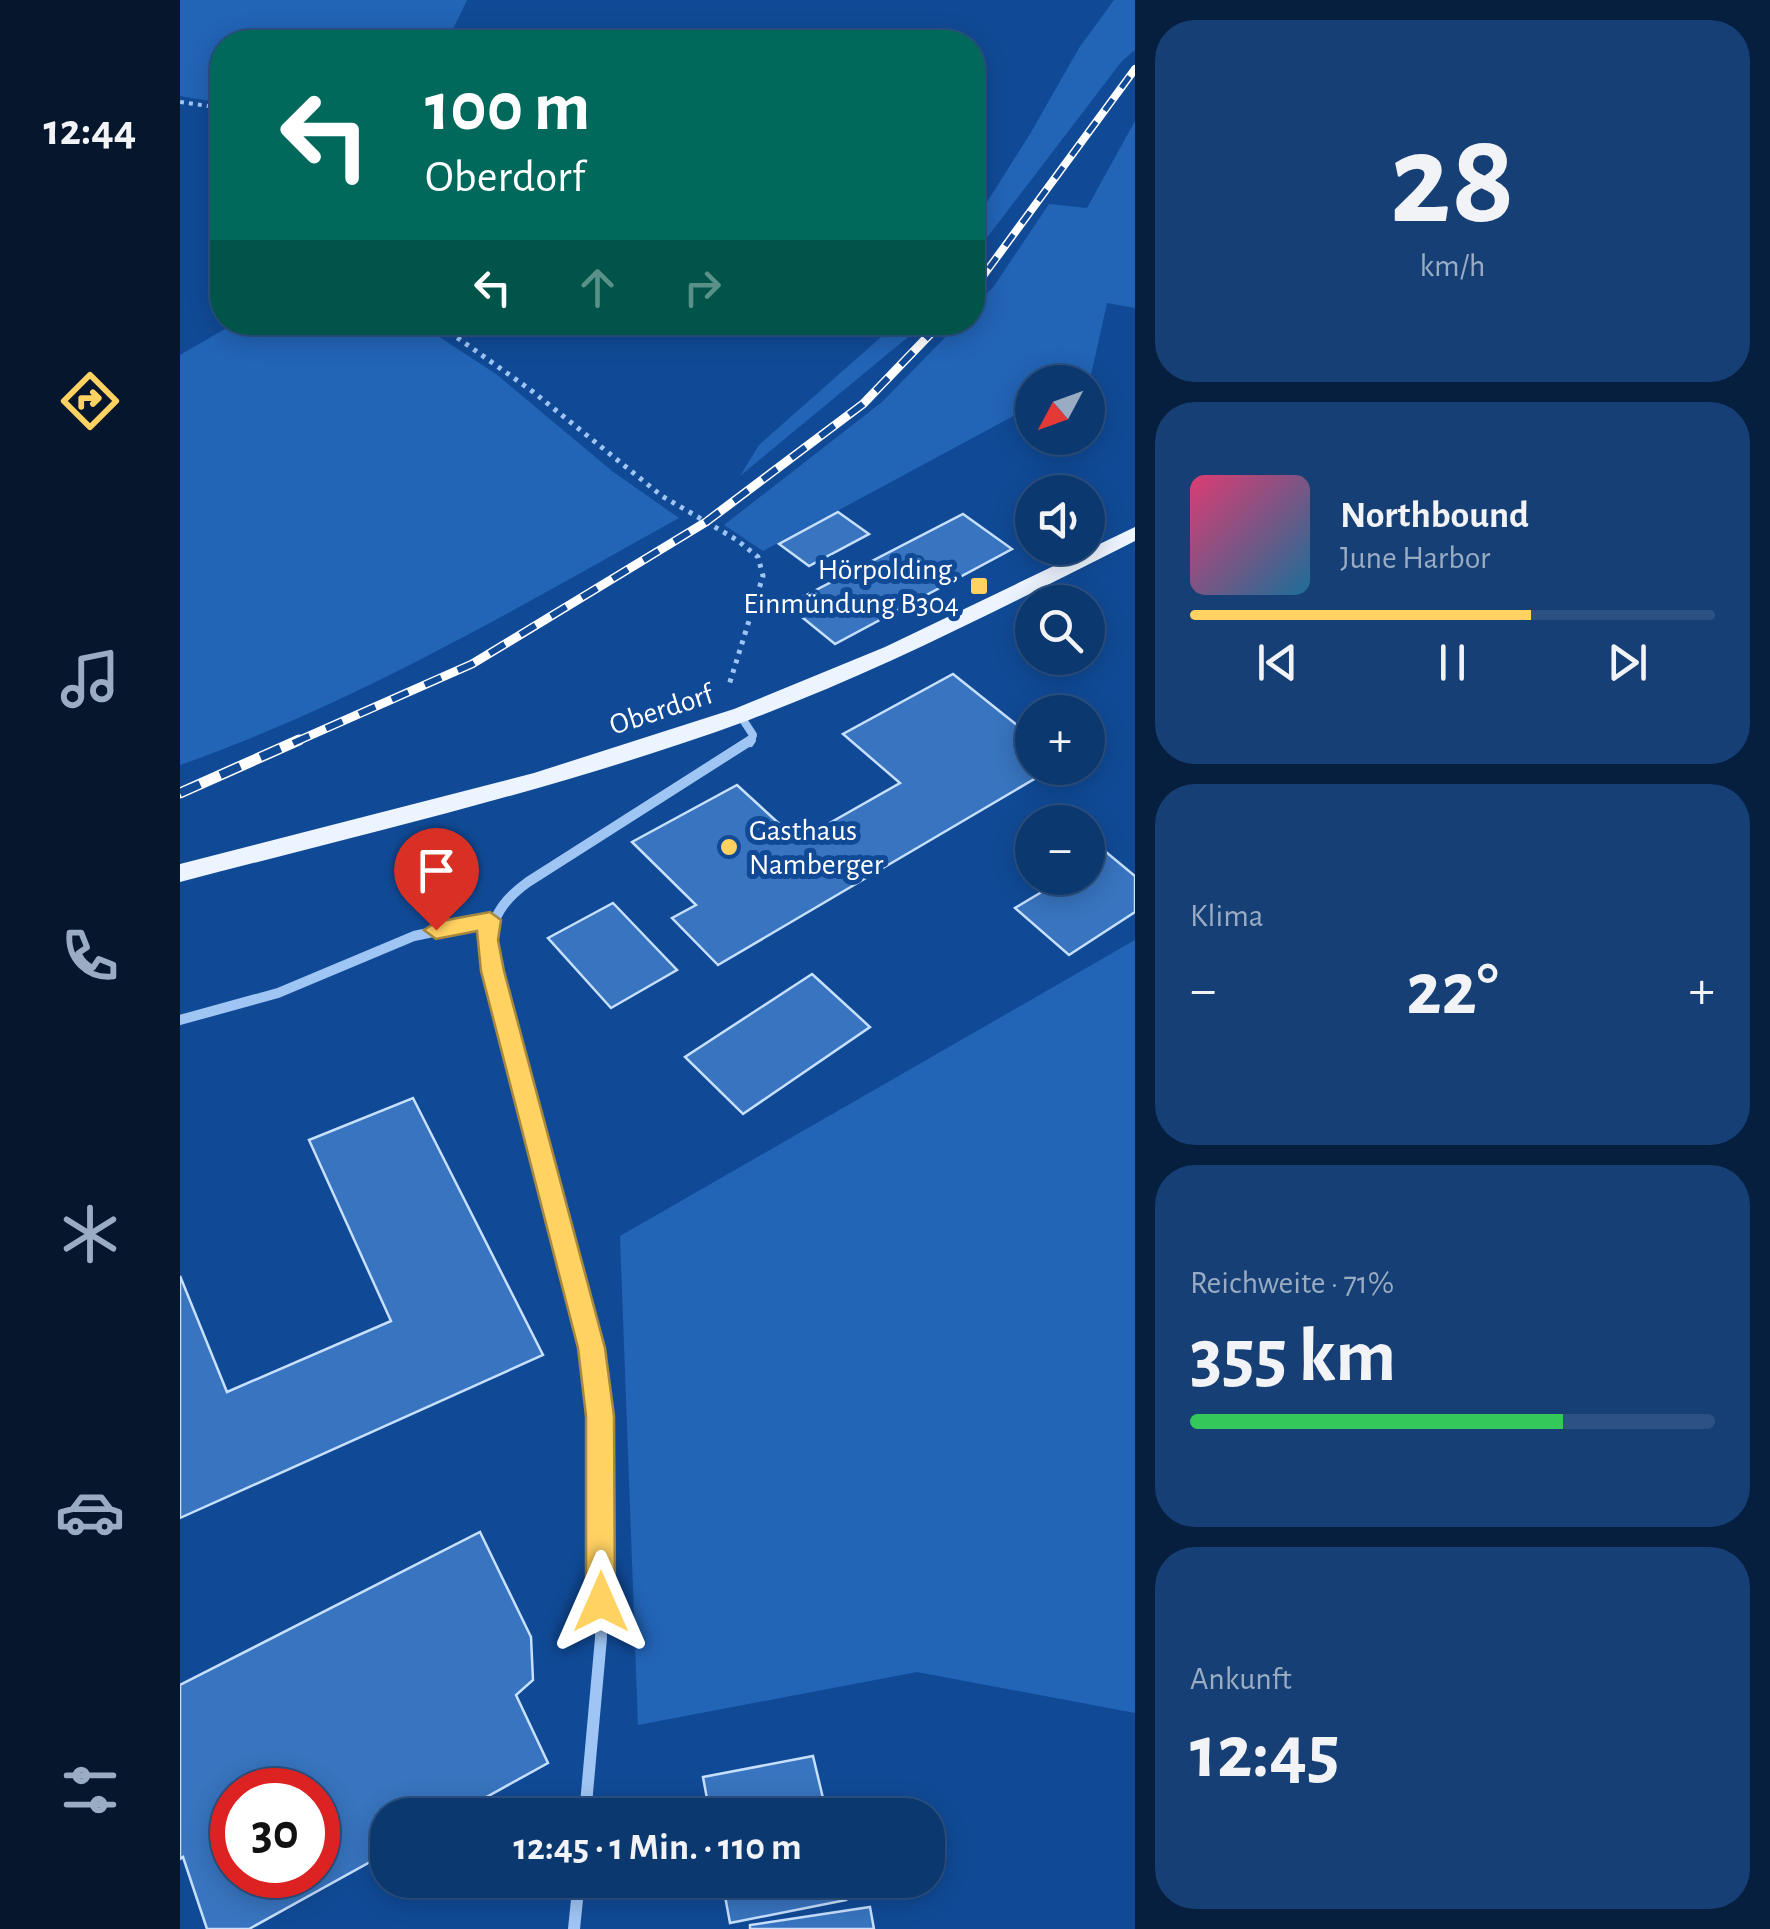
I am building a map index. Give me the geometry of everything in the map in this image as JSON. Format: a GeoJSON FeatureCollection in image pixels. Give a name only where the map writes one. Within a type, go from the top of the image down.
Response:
{"type":"FeatureCollection","features":[{"type":"Feature","properties":{"kind":"main road","name":"Oberdorf"},"geometry":{"type":"LineString","coordinates":[[180,873],[604,760],[740,715],[847,673],[1135,533]]}},
{"type":"Feature","properties":{"kind":"street"},"geometry":{"type":"LineString","coordinates":[[586,1798],[601,1638],[600,1416],[592,1348],[487,940],[490,920],[518,888],[750,744],[752,734],[740,715]]}},
{"type":"Feature","properties":{"kind":"street"},"geometry":{"type":"LineString","coordinates":[[180,1020],[278,993],[414,936],[490,920]]}},
{"type":"Feature","properties":{"kind":"street"},"geometry":{"type":"LineString","coordinates":[[574,1929],[577,1898]]}},
{"type":"Feature","properties":{"kind":"path"},"geometry":{"type":"LineString","coordinates":[[180,102],[210,106]]}},
{"type":"Feature","properties":{"kind":"path"},"geometry":{"type":"LineString","coordinates":[[454,335],[532,390],[662,496],[758,556],[762,576],[729,686],[729,701],[740,715]]}},
{"type":"Feature","properties":{"kind":"shaded area"},"geometry":{"type":"Polygon","coordinates":[[[180,0],[467,0],[453,30],[210,30],[210,101],[180,96],[180,0]]]}},
{"type":"Feature","properties":{"kind":"shaded area"},"geometry":{"type":"Polygon","coordinates":[[[1114,0],[1135,0],[1135,50],[1122,61],[985,240],[985,205],[1079,48],[1114,0]]]}},
{"type":"Feature","properties":{"kind":"shaded area"},"geometry":{"type":"Polygon","coordinates":[[[1135,121],[1135,308],[1107,303],[1093,365],[1015,365],[1015,415],[763,551],[724,525],[882,402],[947,335],[985,335],[985,295],[1049,204],[1087,208],[1135,121]]]}},
{"type":"Feature","properties":{"kind":"shaded area"},"geometry":{"type":"Polygon","coordinates":[[[214,335],[436,335],[496,374],[612,471],[679,518],[373,683],[180,765],[180,355],[214,335]]]}},
{"type":"Feature","properties":{"kind":"shaded area"},"geometry":{"type":"Polygon","coordinates":[[[883,335],[910,335],[740,476],[759,445],[883,335]]]}},
{"type":"Feature","properties":{"kind":"shaded area"},"geometry":{"type":"Polygon","coordinates":[[[1135,940],[1135,1713],[917,1672],[638,1725],[620,1236],[1135,940]]]}},
{"type":"Feature","properties":{"kind":"building"},"geometry":{"type":"Polygon","coordinates":[[[838,512],[869,534],[809,566],[779,544],[838,512]]]}},
{"type":"Feature","properties":{"kind":"building"},"geometry":{"type":"Polygon","coordinates":[[[963,514],[1012,549],[835,644],[787,605],[963,514]]]}},
{"type":"Feature","properties":{"kind":"building"},"geometry":{"type":"Polygon","coordinates":[[[953,674],[1015,723],[1015,785],[1024,785],[718,965],[672,918],[696,905],[632,842],[737,785],[798,841],[900,783],[843,734],[953,674]]]}},
{"type":"Feature","properties":{"kind":"building"},"geometry":{"type":"Polygon","coordinates":[[[1105,853],[1135,876],[1135,912],[1069,955],[1015,908],[1037,895],[1105,895],[1105,853]]]}},
{"type":"Feature","properties":{"kind":"building"},"geometry":{"type":"Polygon","coordinates":[[[613,903],[677,970],[611,1008],[548,938],[613,903]]]}},
{"type":"Feature","properties":{"kind":"building"},"geometry":{"type":"Polygon","coordinates":[[[812,974],[870,1027],[743,1114],[685,1057],[812,974]]]}},
{"type":"Feature","properties":{"kind":"building"},"geometry":{"type":"Polygon","coordinates":[[[413,1098],[543,1355],[180,1518],[180,1276],[227,1392],[391,1321],[309,1140],[413,1098]]]}},
{"type":"Feature","properties":{"kind":"building"},"geometry":{"type":"Polygon","coordinates":[[[480,1532],[531,1637],[533,1680],[516,1695],[548,1763],[485,1798],[370,1798],[370,1862],[340,1879],[340,1768],[210,1768],[210,1898],[305,1898],[249,1929],[207,1929],[183,1857],[180,1859],[180,1685],[480,1532]]]}},
{"type":"Feature","properties":{"kind":"building"},"geometry":{"type":"Polygon","coordinates":[[[813,1756],[823,1798],[707,1798],[703,1777],[813,1756]]]}},
{"type":"Feature","properties":{"kind":"building"},"geometry":{"type":"Polygon","coordinates":[[[725,1898],[846,1900],[730,1923],[725,1898]]]}},
{"type":"Feature","properties":{"kind":"building"},"geometry":{"type":"Polygon","coordinates":[[[870,1907],[874,1929],[750,1929],[750,1925],[870,1907]]]}},
{"type":"Feature","properties":{"kind":"railway"},"geometry":{"type":"LineString","coordinates":[[985,273],[1135,69]]}},
{"type":"Feature","properties":{"kind":"railway"},"geometry":{"type":"LineString","coordinates":[[293,743],[472,664],[706,522],[863,404],[929,335]]}},
{"type":"Feature","properties":{"kind":"railway"},"geometry":{"type":"LineString","coordinates":[[180,793],[299,740]]}},
{"type":"Feature","properties":{"kind":"place","name":"Hörpolding, Einmündung B304"},"geometry":{"type":"Point","coordinates":[979,586]}},
{"type":"Feature","properties":{"kind":"place","name":"Gasthaus Namberger"},"geometry":{"type":"Point","coordinates":[729,847]}},
{"type":"Feature","properties":{"kind":"route"},"geometry":{"type":"LineString","coordinates":[[436,930],[490,920],[487,940],[493,971],[592,1348],[600,1416],[601,1602]]}}]}
